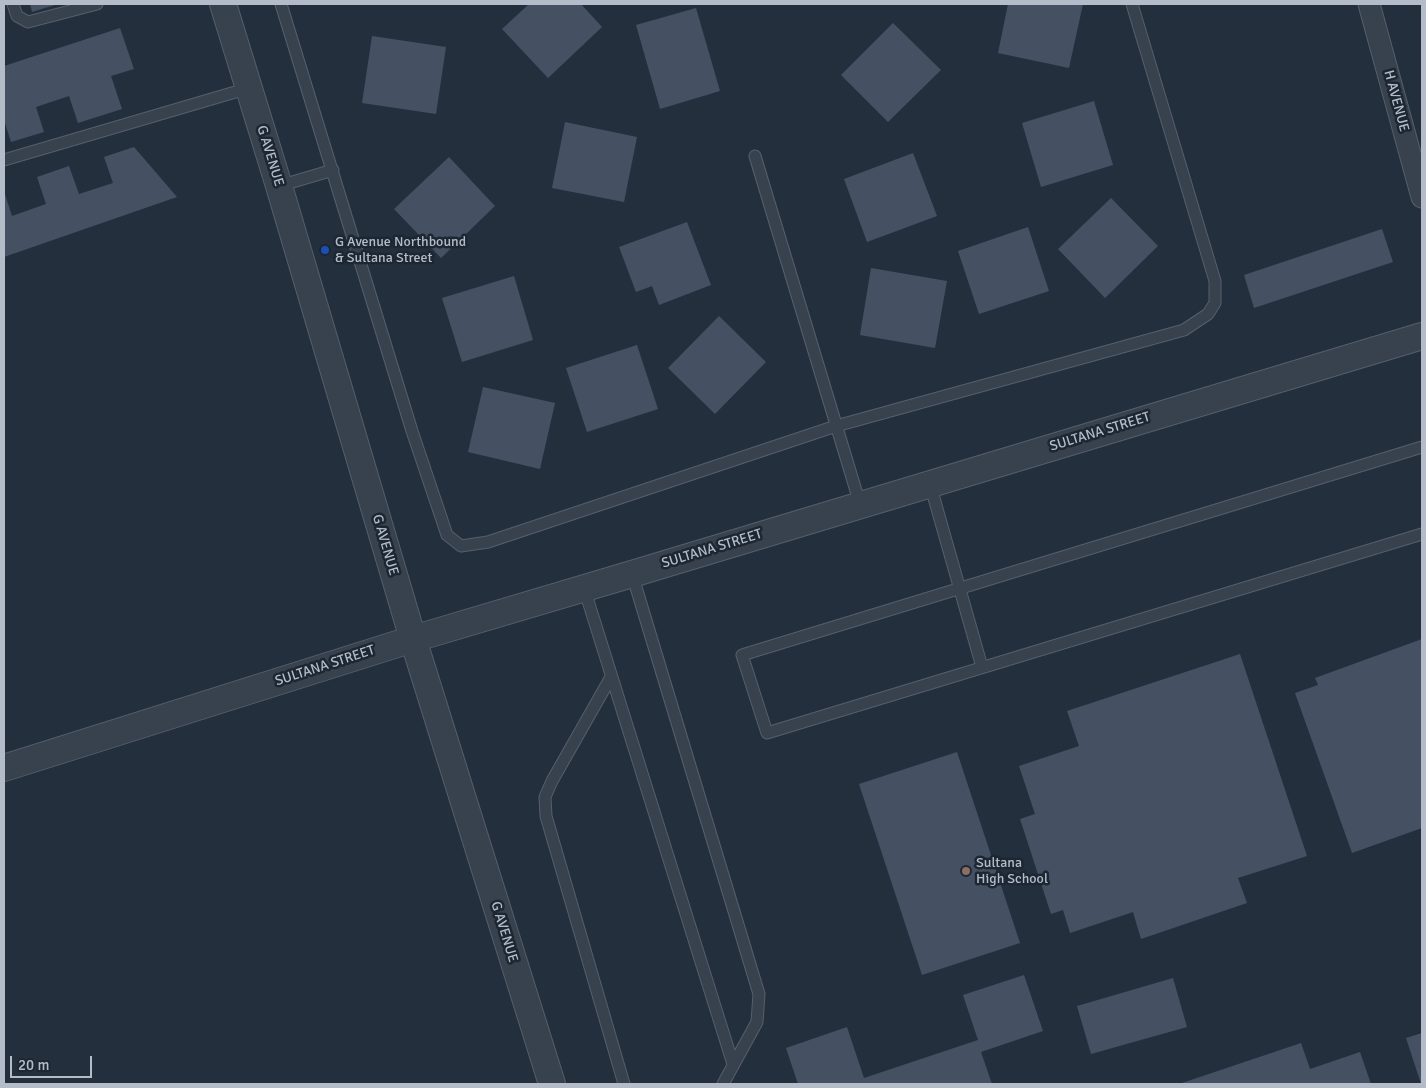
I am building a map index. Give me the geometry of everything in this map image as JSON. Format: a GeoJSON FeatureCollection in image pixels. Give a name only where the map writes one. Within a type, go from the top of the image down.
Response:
{"type":"FeatureCollection","features":[{"type":"Feature","properties":{"kind":"street","name":"G AVENUE"},"geometry":{"type":"LineString","coordinates":[[223,4],[413,638],[552,1084]]}},
{"type":"Feature","properties":{"kind":"street","name":"H AVENUE"},"geometry":{"type":"LineString","coordinates":[[1369,4],[1422,197]]}},
{"type":"Feature","properties":{"kind":"street","name":"SULTANA STREET"},"geometry":{"type":"LineString","coordinates":[[4,768],[413,638],[1422,336]]}},
{"type":"Feature","properties":{"kind":"lane"},"geometry":{"type":"LineString","coordinates":[[13,4],[17,16],[28,22],[97,4]]}},
{"type":"Feature","properties":{"kind":"lane"},"geometry":{"type":"LineString","coordinates":[[281,4],[412,431],[447,535],[461,546],[488,542],[836,426],[1184,330],[1208,314],[1215,303],[1215,281],[1132,4]]}},
{"type":"Feature","properties":{"kind":"lane"},"geometry":{"type":"LineString","coordinates":[[4,160],[249,88]]}},
{"type":"Feature","properties":{"kind":"lane"},"geometry":{"type":"LineString","coordinates":[[755,156],[860,504]]}},
{"type":"Feature","properties":{"kind":"lane"},"geometry":{"type":"LineString","coordinates":[[279,186],[333,170]]}},
{"type":"Feature","properties":{"kind":"lane"},"geometry":{"type":"LineString","coordinates":[[1422,447],[742,655],[766,732],[1422,534]]}},
{"type":"Feature","properties":{"kind":"lane"},"geometry":{"type":"LineString","coordinates":[[930,484],[982,667]]}},
{"type":"Feature","properties":{"kind":"lane"},"geometry":{"type":"LineString","coordinates":[[632,574],[759,994],[757,1022],[723,1084]]}},
{"type":"Feature","properties":{"kind":"lane"},"geometry":{"type":"LineString","coordinates":[[584,588],[734,1064]]}},
{"type":"Feature","properties":{"kind":"lane"},"geometry":{"type":"LineString","coordinates":[[611,676],[552,781],[545,797],[545,807],[546,816],[624,1084]]}},
{"type":"Feature","properties":{"kind":"building"},"geometry":{"type":"Polygon","coordinates":[[[30,4],[58,4],[32,12],[30,4]]]}},
{"type":"Feature","properties":{"kind":"building"},"geometry":{"type":"Polygon","coordinates":[[[529,4],[581,4],[602,27],[548,78],[502,29],[529,4]]]}},
{"type":"Feature","properties":{"kind":"building"},"geometry":{"type":"Polygon","coordinates":[[[1008,4],[1083,4],[1069,68],[998,53],[1008,4]]]}},
{"type":"Feature","properties":{"kind":"building"},"geometry":{"type":"Polygon","coordinates":[[[696,8],[720,91],[660,109],[636,25],[696,8]]]}},
{"type":"Feature","properties":{"kind":"building"},"geometry":{"type":"Polygon","coordinates":[[[893,23],[941,70],[888,122],[841,75],[893,23]]]}},
{"type":"Feature","properties":{"kind":"building"},"geometry":{"type":"Polygon","coordinates":[[[120,28],[134,69],[111,76],[122,109],[78,123],[69,96],[36,107],[44,132],[11,142],[4,120],[4,66],[120,28]]]}},
{"type":"Feature","properties":{"kind":"building"},"geometry":{"type":"Polygon","coordinates":[[[372,36],[446,47],[436,114],[362,103],[372,36]]]}},
{"type":"Feature","properties":{"kind":"building"},"geometry":{"type":"Polygon","coordinates":[[[1094,101],[1113,165],[1041,187],[1022,123],[1094,101]]]}},
{"type":"Feature","properties":{"kind":"building"},"geometry":{"type":"Polygon","coordinates":[[[565,122],[637,137],[624,202],[552,188],[565,122]]]}},
{"type":"Feature","properties":{"kind":"building"},"geometry":{"type":"Polygon","coordinates":[[[134,147],[177,197],[4,257],[4,191],[12,216],[46,204],[37,177],[69,166],[79,194],[113,183],[104,157],[134,147]]]}},
{"type":"Feature","properties":{"kind":"building"},"geometry":{"type":"Polygon","coordinates":[[[913,153],[937,216],[867,242],[844,179],[913,153]]]}},
{"type":"Feature","properties":{"kind":"building"},"geometry":{"type":"Polygon","coordinates":[[[449,157],[495,206],[441,258],[394,209],[449,157]]]}},
{"type":"Feature","properties":{"kind":"building"},"geometry":{"type":"Polygon","coordinates":[[[1111,198],[1158,246],[1105,298],[1058,249],[1111,198]]]}},
{"type":"Feature","properties":{"kind":"building"},"geometry":{"type":"Polygon","coordinates":[[[687,222],[711,285],[659,305],[652,286],[636,292],[619,247],[687,222]]]}},
{"type":"Feature","properties":{"kind":"building"},"geometry":{"type":"Polygon","coordinates":[[[1028,227],[1049,291],[979,314],[958,251],[1028,227]]]}},
{"type":"Feature","properties":{"kind":"building"},"geometry":{"type":"Polygon","coordinates":[[[1382,229],[1393,262],[1254,308],[1244,275],[1382,229]]]}},
{"type":"Feature","properties":{"kind":"building"},"geometry":{"type":"Polygon","coordinates":[[[871,268],[947,281],[935,348],[860,335],[871,268]]]}},
{"type":"Feature","properties":{"kind":"building"},"geometry":{"type":"Polygon","coordinates":[[[514,276],[533,340],[462,362],[442,298],[514,276]]]}},
{"type":"Feature","properties":{"kind":"building"},"geometry":{"type":"Polygon","coordinates":[[[719,316],[766,362],[715,414],[668,368],[719,316]]]}},
{"type":"Feature","properties":{"kind":"building"},"geometry":{"type":"Polygon","coordinates":[[[637,345],[658,409],[587,432],[566,368],[637,345]]]}},
{"type":"Feature","properties":{"kind":"building"},"geometry":{"type":"Polygon","coordinates":[[[483,387],[555,403],[540,469],[468,452],[483,387]]]}},
{"type":"Feature","properties":{"kind":"building"},"geometry":{"type":"Polygon","coordinates":[[[1422,639],[1422,828],[1352,853],[1295,693],[1318,685],[1315,678],[1422,639]]]}},
{"type":"Feature","properties":{"kind":"building"},"geometry":{"type":"Polygon","coordinates":[[[1240,654],[1307,856],[1238,878],[1247,903],[1141,939],[1133,912],[1070,933],[1063,910],[1051,914],[1020,819],[1035,814],[1019,766],[1079,746],[1067,711],[1240,654]]]}},
{"type":"Feature","properties":{"kind":"building"},"geometry":{"type":"Polygon","coordinates":[[[957,752],[1020,943],[922,975],[859,784],[957,752]]]}},
{"type":"Feature","properties":{"kind":"building"},"geometry":{"type":"Polygon","coordinates":[[[1024,975],[1043,1031],[981,1052],[992,1084],[798,1084],[786,1048],[847,1027],[864,1078],[978,1040],[963,995],[1024,975]]]}},
{"type":"Feature","properties":{"kind":"building"},"geometry":{"type":"Polygon","coordinates":[[[1173,978],[1187,1027],[1091,1054],[1077,1006],[1173,978]]]}},
{"type":"Feature","properties":{"kind":"building"},"geometry":{"type":"Polygon","coordinates":[[[1422,1033],[1422,1084],[1421,1084],[1406,1038],[1422,1033]]]}},
{"type":"Feature","properties":{"kind":"building"},"geometry":{"type":"Polygon","coordinates":[[[1301,1043],[1310,1069],[1360,1052],[1371,1084],[1179,1084],[1301,1043]]]}},
{"type":"Feature","properties":{"kind":"place","name":"G Avenue Northbound & Sultana Street"},"geometry":{"type":"Point","coordinates":[325,250]}},
{"type":"Feature","properties":{"kind":"place","name":"Sultana High School"},"geometry":{"type":"Point","coordinates":[966,871]}}]}
